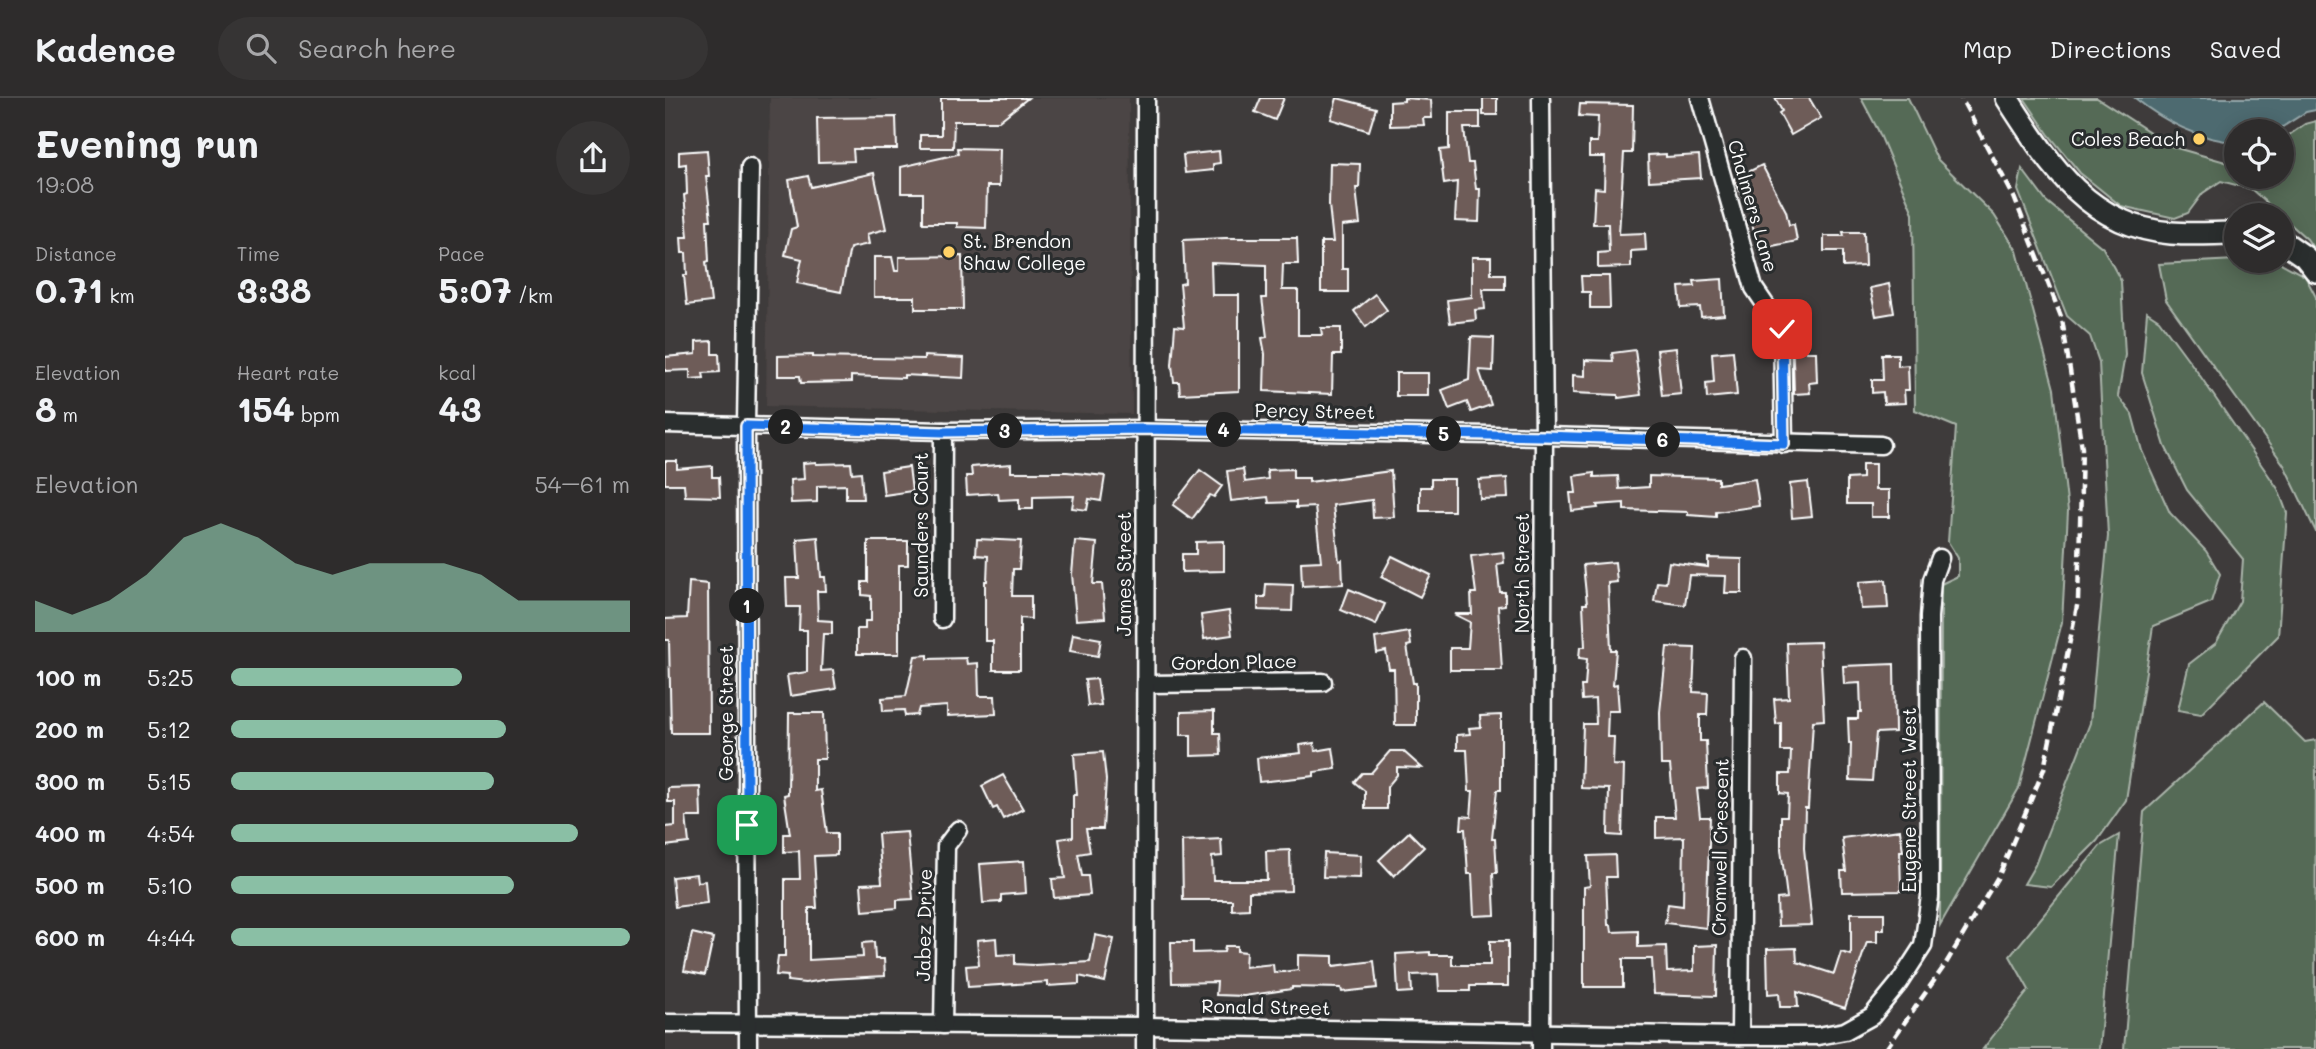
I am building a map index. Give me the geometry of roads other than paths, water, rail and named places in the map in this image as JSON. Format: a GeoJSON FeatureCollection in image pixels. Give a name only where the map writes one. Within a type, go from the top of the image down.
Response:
{"type":"FeatureCollection","features":[{"type":"Feature","properties":{"kind":"street","name":"James Street"},"geometry":{"type":"LineString","coordinates":[[1145,1049],[1146,684],[1143,429],[1146,98]]}},
{"type":"Feature","properties":{"kind":"street","name":"North Street"},"geometry":{"type":"LineString","coordinates":[[1541,98],[1544,436],[1541,1041]]}},
{"type":"Feature","properties":{"kind":"street","name":"Chalmers Lane"},"geometry":{"type":"LineString","coordinates":[[1700,98],[1754,288],[1782,329],[1784,444]]}},
{"type":"Feature","properties":{"kind":"street"},"geometry":{"type":"LineString","coordinates":[[2007,98],[2073,188],[2102,212],[2136,227],[2170,233],[2224,233]]}},
{"type":"Feature","properties":{"kind":"street","name":"George Street"},"geometry":{"type":"LineString","coordinates":[[748,1049],[746,426],[750,167]]}},
{"type":"Feature","properties":{"kind":"street"},"geometry":{"type":"LineString","coordinates":[[2294,249],[2305,257],[2316,271]]}},
{"type":"Feature","properties":{"kind":"street","name":"Percy Street"},"geometry":{"type":"LineString","coordinates":[[665,424],[943,432],[1143,429],[1544,436],[1881,446]]}},
{"type":"Feature","properties":{"kind":"street","name":"Saunders Court"},"geometry":{"type":"LineString","coordinates":[[942,619],[943,432]]}},
{"type":"Feature","properties":{"kind":"street","name":"Eugene Street West"},"geometry":{"type":"LineString","coordinates":[[1864,1022],[1899,983],[1923,946],[1930,896],[1929,617],[1932,580],[1940,558]]}},
{"type":"Feature","properties":{"kind":"street","name":"Cromwell Crescent"},"geometry":{"type":"LineString","coordinates":[[1739,1036],[1743,658]]}},
{"type":"Feature","properties":{"kind":"street","name":"Gordon Place"},"geometry":{"type":"LineString","coordinates":[[1146,684],[1323,682]]}},
{"type":"Feature","properties":{"kind":"street","name":"Jabez Drive"},"geometry":{"type":"LineString","coordinates":[[943,1025],[946,846],[958,830]]}},
{"type":"Feature","properties":{"kind":"street","name":"Ronald Street"},"geometry":{"type":"LineString","coordinates":[[665,1023],[1145,1026],[1541,1041],[1818,1036],[1845,1031],[1864,1022]]}},
{"type":"Feature","properties":{"kind":"water"},"geometry":{"type":"Polygon","coordinates":[[[2135,98],[2316,98],[2316,110],[2306,112],[2294,120],[2224,119],[2224,140],[2209,138],[2183,128],[2135,98]]]}},
{"type":"Feature","properties":{"kind":"railway"},"geometry":{"type":"LineString","coordinates":[[1886,1049],[1945,965],[1999,875],[2044,769],[2078,601],[2082,448],[2062,319],[2014,197],[1961,98]]}},
{"type":"Feature","properties":{"kind":"place","name":"Coles Beach"},"geometry":{"type":"Point","coordinates":[2199,139]}},
{"type":"Feature","properties":{"kind":"place","name":"St. Brendon Shaw College"},"geometry":{"type":"Point","coordinates":[949,252]}}]}
